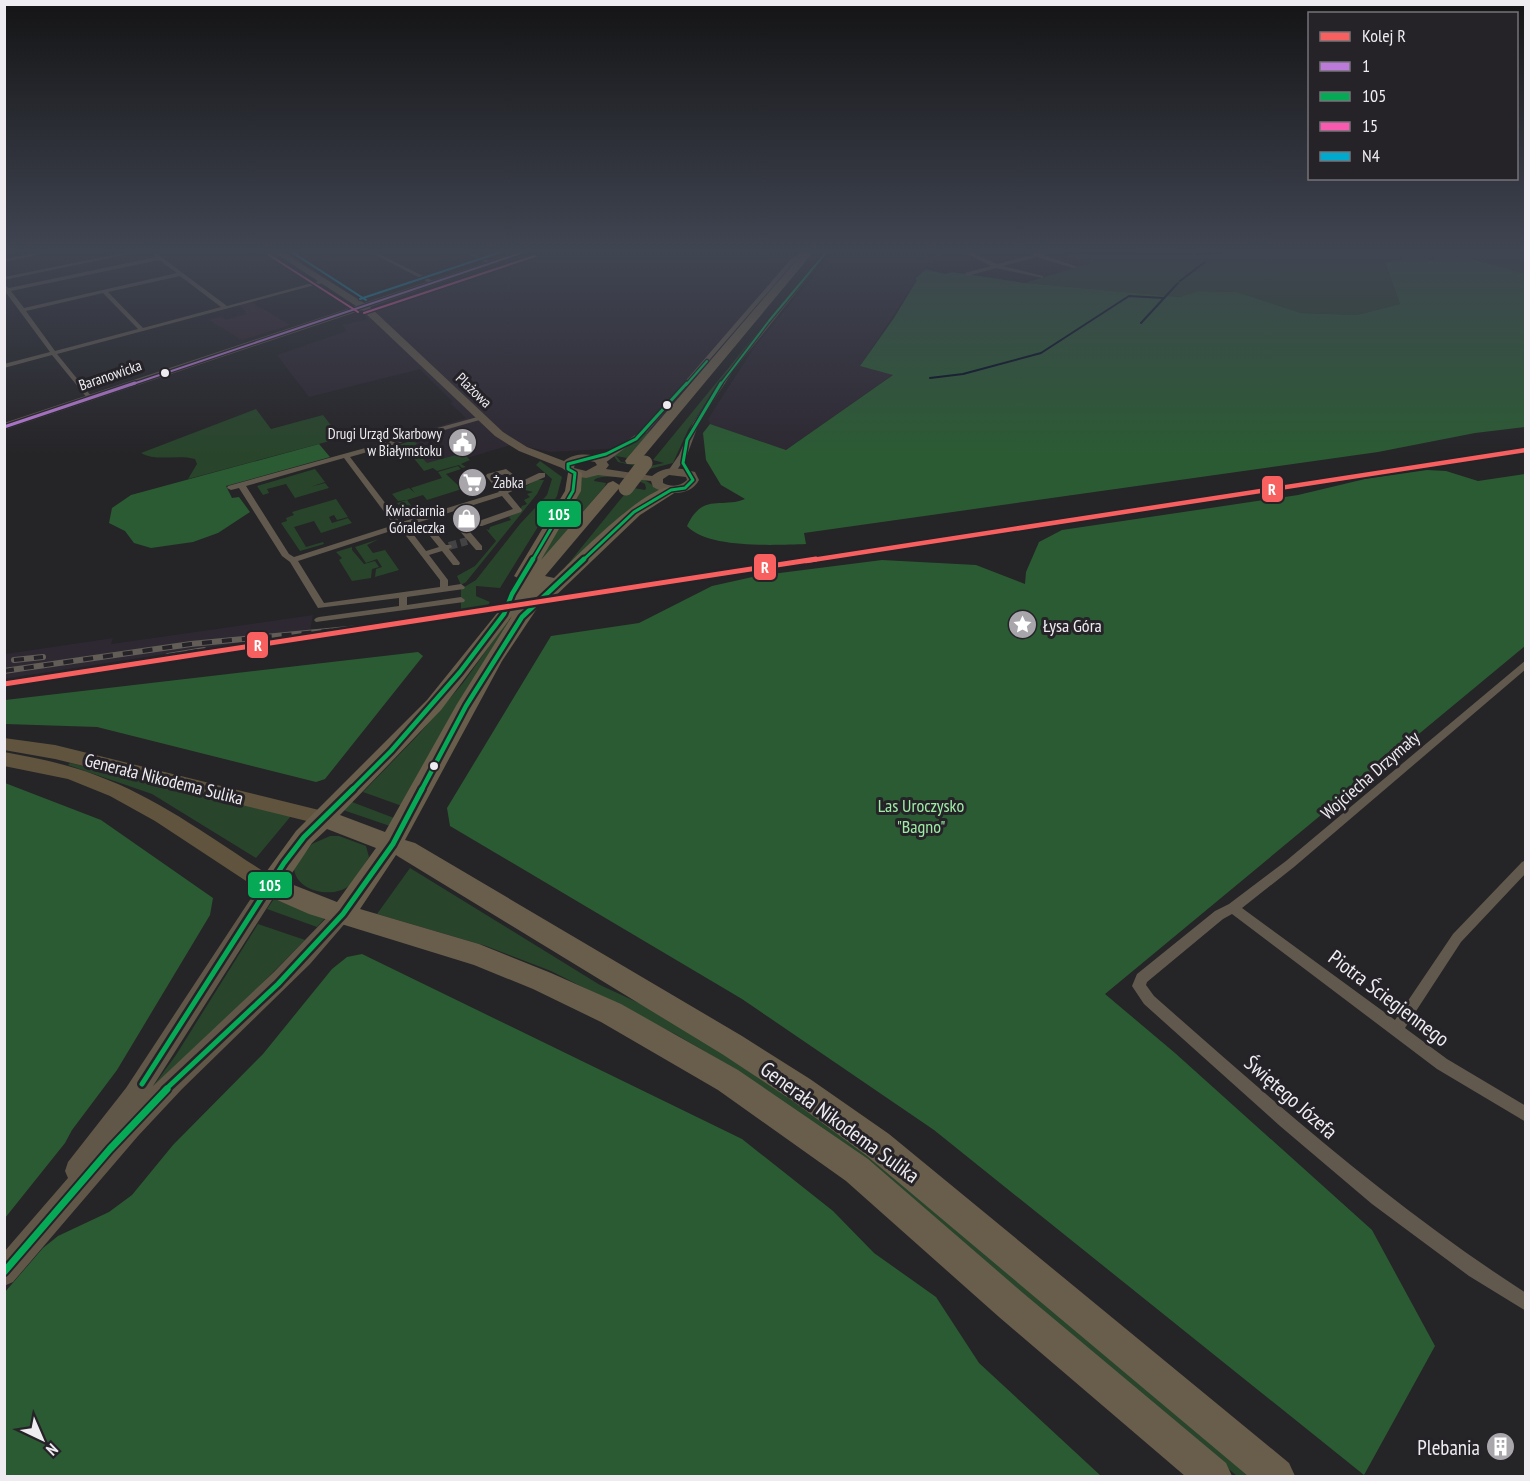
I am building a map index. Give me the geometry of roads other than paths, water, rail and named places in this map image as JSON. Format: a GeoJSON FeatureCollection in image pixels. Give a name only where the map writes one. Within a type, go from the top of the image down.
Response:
{"type":"FeatureCollection","features":[{"type":"Feature","properties":{"kind":"highway"},"geometry":{"type":"LineString","coordinates":[[548,589],[619,487],[755,318]]}},
{"type":"Feature","properties":{"kind":"highway"},"geometry":{"type":"LineString","coordinates":[[639,462],[762,318]]}},
{"type":"Feature","properties":{"kind":"highway"},"geometry":{"type":"LineString","coordinates":[[343,914],[393,843],[512,617],[517,592],[573,491],[572,466]]}},
{"type":"Feature","properties":{"kind":"highway"},"geometry":{"type":"LineString","coordinates":[[517,592],[619,487]]}},
{"type":"Feature","properties":{"kind":"highway"},"geometry":{"type":"LineString","coordinates":[[270,886],[304,837],[424,716],[512,617],[548,589],[634,512],[671,490]]}},
{"type":"Feature","properties":{"kind":"highway","name":"Generała Nikodema Sulika"},"geometry":{"type":"LineString","coordinates":[[323,818],[393,843],[732,1045],[830,1110],[878,1145],[1276,1476]]}},
{"type":"Feature","properties":{"kind":"highway","name":"Generała Nikodema Sulika"},"geometry":{"type":"LineString","coordinates":[[270,886],[301,901],[469,952],[542,981],[630,1023],[728,1080],[814,1138],[864,1176],[1011,1305],[1213,1476]]}},
{"type":"Feature","properties":{"kind":"main road","name":"Generała Nikodema Sulika"},"geometry":{"type":"LineString","coordinates":[[4,744],[55,752],[323,818]]}},
{"type":"Feature","properties":{"kind":"main road","name":"Generała Nikodema Sulika"},"geometry":{"type":"LineString","coordinates":[[4,759],[72,773],[116,791],[152,810],[270,886]]}},
{"type":"Feature","properties":{"kind":"street"},"geometry":{"type":"LineString","coordinates":[[27,318],[90,398]]}},
{"type":"Feature","properties":{"kind":"street"},"geometry":{"type":"LineString","coordinates":[[130,318],[142,330]]}},
{"type":"Feature","properties":{"kind":"street"},"geometry":{"type":"LineString","coordinates":[[4,366],[187,318]]}},
{"type":"Feature","properties":{"kind":"street","name":"Baranowicka"},"geometry":{"type":"LineString","coordinates":[[4,427],[326,318]]}},
{"type":"Feature","properties":{"kind":"street","name":"Plażowa"},"geometry":{"type":"LineString","coordinates":[[375,318],[481,418],[514,444],[572,466]]}},
{"type":"Feature","properties":{"kind":"street"},"geometry":{"type":"LineString","coordinates":[[572,466],[587,474],[645,431],[743,318]]}},
{"type":"Feature","properties":{"kind":"street"},"geometry":{"type":"LineString","coordinates":[[572,466],[600,464],[669,474],[691,475],[693,480],[691,484],[685,488],[671,490],[660,486],[669,474],[683,455],[696,423],[731,370],[773,318]]}},
{"type":"Feature","properties":{"kind":"street"},"geometry":{"type":"LineString","coordinates":[[231,488],[481,418]]}},
{"type":"Feature","properties":{"kind":"street"},"geometry":{"type":"LineString","coordinates":[[669,474],[683,455]]}},
{"type":"Feature","properties":{"kind":"street"},"geometry":{"type":"LineString","coordinates":[[346,456],[396,523],[402,525],[444,580],[444,590]]}},
{"type":"Feature","properties":{"kind":"street"},"geometry":{"type":"LineString","coordinates":[[293,560],[513,488],[542,475]]}},
{"type":"Feature","properties":{"kind":"street"},"geometry":{"type":"LineString","coordinates":[[241,485],[286,556],[293,560],[321,606],[461,587]]}},
{"type":"Feature","properties":{"kind":"street"},"geometry":{"type":"LineString","coordinates":[[513,488],[523,495]]}},
{"type":"Feature","properties":{"kind":"street"},"geometry":{"type":"LineString","coordinates":[[479,524],[518,510],[513,488]]}},
{"type":"Feature","properties":{"kind":"street"},"geometry":{"type":"LineString","coordinates":[[462,527],[469,540],[479,548]]}},
{"type":"Feature","properties":{"kind":"street"},"geometry":{"type":"LineString","coordinates":[[434,536],[446,547],[456,563]]}},
{"type":"Feature","properties":{"kind":"street"},"geometry":{"type":"LineString","coordinates":[[424,554],[446,547]]}},
{"type":"Feature","properties":{"kind":"street"},"geometry":{"type":"LineString","coordinates":[[403,595],[403,608]]}},
{"type":"Feature","properties":{"kind":"street"},"geometry":{"type":"LineString","coordinates":[[319,620],[461,600]]}},
{"type":"Feature","properties":{"kind":"street","name":"Wojciecha Drzymały"},"geometry":{"type":"LineString","coordinates":[[1233,908],[1332,830],[1526,663]]}},
{"type":"Feature","properties":{"kind":"street"},"geometry":{"type":"LineString","coordinates":[[1396,1030],[1457,938],[1526,865]]}},
{"type":"Feature","properties":{"kind":"street"},"geometry":{"type":"LineString","coordinates":[[4,1271],[134,1096],[270,886]]}},
{"type":"Feature","properties":{"kind":"street","name":"Piotra Ściegiennego"},"geometry":{"type":"LineString","coordinates":[[1233,908],[1442,1064],[1526,1115]]}},
{"type":"Feature","properties":{"kind":"street","name":"Świętego Józefa"},"geometry":{"type":"LineString","coordinates":[[1233,908],[1219,915],[1142,978],[1140,991],[1345,1172],[1458,1259],[1526,1303]]}},
{"type":"Feature","properties":{"kind":"street"},"geometry":{"type":"LineString","coordinates":[[4,1271],[110,1149],[174,1081],[278,984],[343,914]]}},
{"type":"Feature","properties":{"kind":"waterway"},"geometry":{"type":"LineString","coordinates":[[930,378],[963,374],[1041,353],[1095,318]]}},
{"type":"Feature","properties":{"kind":"waterway"},"geometry":{"type":"LineString","coordinates":[[1141,323],[1146,318]]}},
{"type":"Feature","properties":{"kind":"tunnel"},"geometry":{"type":"LineString","coordinates":[[449,546],[467,541]]}},
{"type":"Feature","properties":{"kind":"railway"},"geometry":{"type":"LineString","coordinates":[[4,671],[191,644],[390,625]]}},
{"type":"Feature","properties":{"kind":"railway"},"geometry":{"type":"LineString","coordinates":[[168,656],[204,650]]}},
{"type":"Feature","properties":{"kind":"railway"},"geometry":{"type":"LineString","coordinates":[[14,660],[43,657]]}},
{"type":"Feature","properties":{"kind":"rail line","name":"R"},"geometry":{"type":"LineString","coordinates":[[4,684],[1526,450]]}},
{"type":"Feature","properties":{"kind":"place","name":"Drugi Urząd Skarbowy w Białymstoku"},"geometry":{"type":"Point","coordinates":[463,442]}},
{"type":"Feature","properties":{"kind":"place","name":"Żabka"},"geometry":{"type":"Point","coordinates":[472,482]}},
{"type":"Feature","properties":{"kind":"place","name":"Kwiaciarnia Góraleczka"},"geometry":{"type":"Point","coordinates":[466,519]}},
{"type":"Feature","properties":{"kind":"place","name":"Łysa Góra"},"geometry":{"type":"Point","coordinates":[1022,625]}},
{"type":"Feature","properties":{"kind":"place","name":"Plebania"},"geometry":{"type":"Point","coordinates":[1501,1447]}},
{"type":"Feature","properties":{"kind":"park label","name":"Las Uroczysko \"Bagno\""},"geometry":{"type":"Point","coordinates":[921,815]}}]}
